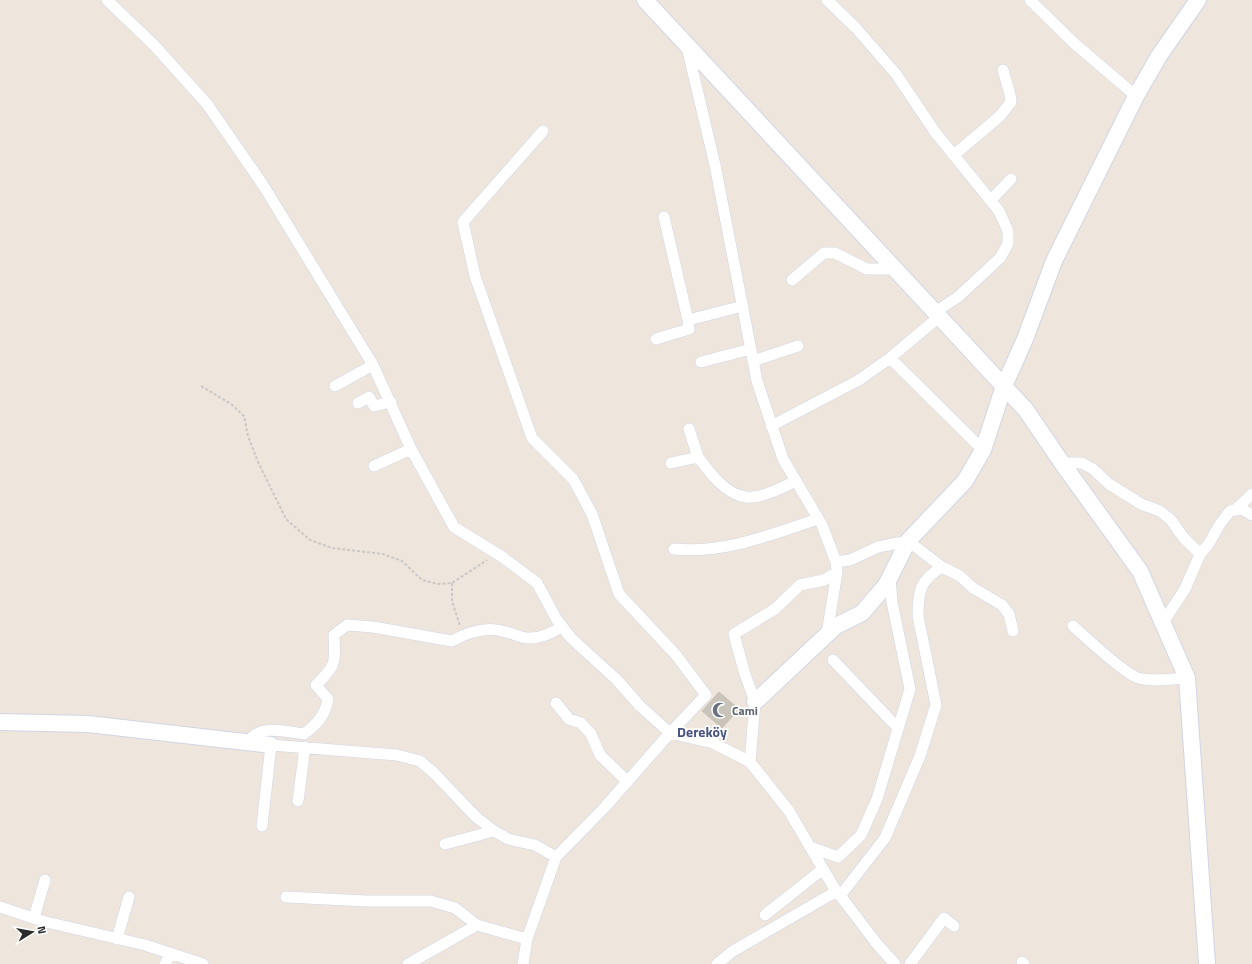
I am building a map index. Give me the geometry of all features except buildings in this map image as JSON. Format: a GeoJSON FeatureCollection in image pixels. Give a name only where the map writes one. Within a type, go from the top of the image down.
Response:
{"type":"FeatureCollection","features":[{"type":"Feature","properties":{"kind":"street"},"geometry":{"type":"LineString","coordinates":[[107,0],[154,45],[207,104],[263,185],[373,365],[411,449],[454,527],[497,554],[537,583],[562,627],[571,638],[618,680],[640,706],[670,733],[713,743],[750,762],[789,811],[839,894],[877,944],[895,964]]}},
{"type":"Feature","properties":{"kind":"street"},"geometry":{"type":"LineString","coordinates":[[645,0],[1026,410],[1062,464],[1140,571],[1164,621],[1188,678],[1207,964]]}},
{"type":"Feature","properties":{"kind":"street"},"geometry":{"type":"LineString","coordinates":[[771,426],[859,380],[890,358],[1000,258],[1008,244],[1008,231],[999,211],[991,200],[936,132],[896,74],[856,28],[827,0]]}},
{"type":"Feature","properties":{"kind":"street"},"geometry":{"type":"LineString","coordinates":[[1030,0],[1075,44],[1136,96]]}},
{"type":"Feature","properties":{"kind":"street"},"geometry":{"type":"LineString","coordinates":[[755,702],[836,626],[862,613],[886,585],[908,541],[965,481],[983,450],[1004,386],[1025,339],[1054,261],[1136,96],[1159,56],[1192,6],[1198,0]]}},
{"type":"Feature","properties":{"kind":"street"},"geometry":{"type":"LineString","coordinates":[[687,46],[715,165],[757,381],[783,459],[818,519],[837,567],[827,634]]}},
{"type":"Feature","properties":{"kind":"street"},"geometry":{"type":"LineString","coordinates":[[954,155],[1000,116],[1011,102],[1010,94],[1002,70]]}},
{"type":"Feature","properties":{"kind":"street"},"geometry":{"type":"LineString","coordinates":[[523,964],[527,939],[556,857],[628,782],[670,733],[706,695],[661,638],[619,594],[592,514],[573,479],[532,438],[475,276],[463,222],[543,131]]}},
{"type":"Feature","properties":{"kind":"street"},"geometry":{"type":"LineString","coordinates":[[991,200],[1011,179]]}},
{"type":"Feature","properties":{"kind":"street"},"geometry":{"type":"LineString","coordinates":[[656,339],[689,329],[664,217]]}},
{"type":"Feature","properties":{"kind":"street"},"geometry":{"type":"LineString","coordinates":[[792,280],[824,253],[835,253],[867,269],[896,269]]}},
{"type":"Feature","properties":{"kind":"street"},"geometry":{"type":"LineString","coordinates":[[688,320],[743,306]]}},
{"type":"Feature","properties":{"kind":"street"},"geometry":{"type":"LineString","coordinates":[[753,361],[798,346]]}},
{"type":"Feature","properties":{"kind":"street"},"geometry":{"type":"LineString","coordinates":[[701,362],[751,349]]}},
{"type":"Feature","properties":{"kind":"street"},"geometry":{"type":"LineString","coordinates":[[890,358],[983,450]]}},
{"type":"Feature","properties":{"kind":"street"},"geometry":{"type":"LineString","coordinates":[[335,386],[373,365]]}},
{"type":"Feature","properties":{"kind":"street"},"geometry":{"type":"LineString","coordinates":[[358,403],[369,398],[374,406],[391,402]]}},
{"type":"Feature","properties":{"kind":"street"},"geometry":{"type":"LineString","coordinates":[[689,429],[698,457],[725,488],[747,497],[771,493],[796,481]]}},
{"type":"Feature","properties":{"kind":"street"},"geometry":{"type":"LineString","coordinates":[[374,466],[411,449]]}},
{"type":"Feature","properties":{"kind":"street"},"geometry":{"type":"LineString","coordinates":[[671,463],[698,457]]}},
{"type":"Feature","properties":{"kind":"street"},"geometry":{"type":"LineString","coordinates":[[1062,464],[1082,463],[1093,469],[1109,484],[1141,504],[1160,511],[1171,520],[1183,537],[1200,554]]}},
{"type":"Feature","properties":{"kind":"street"},"geometry":{"type":"LineString","coordinates":[[1235,510],[1252,494]]}},
{"type":"Feature","properties":{"kind":"street"},"geometry":{"type":"LineString","coordinates":[[1164,621],[1185,589],[1200,554],[1208,545],[1220,524],[1230,511],[1242,509],[1252,514]]}},
{"type":"Feature","properties":{"kind":"street"},"geometry":{"type":"LineString","coordinates":[[674,549],[689,550],[738,545],[818,519]]}},
{"type":"Feature","properties":{"kind":"street"},"geometry":{"type":"LineString","coordinates":[[750,762],[755,702],[744,671],[734,634],[775,609],[800,585],[824,580],[837,567],[850,560],[878,547],[908,541],[942,568],[960,576],[974,588],[1002,605],[1009,614],[1013,631]]}},
{"type":"Feature","properties":{"kind":"street"},"geometry":{"type":"LineString","coordinates":[[717,964],[733,951],[839,894],[885,838],[920,756],[936,705],[918,616],[918,602],[920,588],[929,575],[942,568]]}},
{"type":"Feature","properties":{"kind":"street"},"geometry":{"type":"LineString","coordinates":[[810,847],[838,857],[861,835],[877,799],[910,689],[892,602],[890,578]]}},
{"type":"Feature","properties":{"kind":"street"},"geometry":{"type":"LineString","coordinates":[[248,742],[252,736],[263,730],[304,734],[316,725],[326,711],[328,699],[316,685],[326,675],[335,661],[334,635],[347,625],[373,627],[452,641],[462,636],[487,629],[504,631],[526,638],[546,636],[562,627]]}},
{"type":"Feature","properties":{"kind":"street"},"geometry":{"type":"LineString","coordinates":[[1073,626],[1108,656],[1137,678],[1160,680],[1188,678]]}},
{"type":"Feature","properties":{"kind":"street"},"geometry":{"type":"LineString","coordinates":[[834,660],[898,728]]}},
{"type":"Feature","properties":{"kind":"street"},"geometry":{"type":"LineString","coordinates":[[556,703],[569,719],[581,723],[591,734],[600,755],[628,782]]}},
{"type":"Feature","properties":{"kind":"street"},"geometry":{"type":"LineString","coordinates":[[0,722],[88,724],[271,745],[397,754],[420,761],[434,773],[476,817],[494,832],[508,839],[535,845],[556,857]]}},
{"type":"Feature","properties":{"kind":"street"},"geometry":{"type":"LineString","coordinates":[[262,826],[271,745]]}},
{"type":"Feature","properties":{"kind":"street"},"geometry":{"type":"LineString","coordinates":[[298,801],[305,747]]}},
{"type":"Feature","properties":{"kind":"street"},"geometry":{"type":"LineString","coordinates":[[444,844],[494,832]]}},
{"type":"Feature","properties":{"kind":"street"},"geometry":{"type":"LineString","coordinates":[[765,915],[823,869]]}},
{"type":"Feature","properties":{"kind":"street"},"geometry":{"type":"LineString","coordinates":[[34,918],[45,880]]}},
{"type":"Feature","properties":{"kind":"street"},"geometry":{"type":"LineString","coordinates":[[117,939],[129,897]]}},
{"type":"Feature","properties":{"kind":"street"},"geometry":{"type":"LineString","coordinates":[[286,897],[366,901],[431,901],[455,908],[477,925],[527,939]]}},
{"type":"Feature","properties":{"kind":"street"},"geometry":{"type":"LineString","coordinates":[[0,907],[34,918],[117,939],[203,964]]}},
{"type":"Feature","properties":{"kind":"street"},"geometry":{"type":"LineString","coordinates":[[910,964],[944,918],[954,926]]}},
{"type":"Feature","properties":{"kind":"street"},"geometry":{"type":"LineString","coordinates":[[408,964],[477,925]]}},
{"type":"Feature","properties":{"kind":"street"},"geometry":{"type":"LineString","coordinates":[[165,964],[171,954]]}},
{"type":"Feature","properties":{"kind":"path"},"geometry":{"type":"LineString","coordinates":[[201,386],[231,404],[244,416],[248,436],[258,462],[286,519],[310,540],[332,548],[383,554],[402,561],[422,580],[438,584],[452,583],[497,554]]}},
{"type":"Feature","properties":{"kind":"path"},"geometry":{"type":"LineString","coordinates":[[452,583],[452,601],[459,618],[462,636]]}},
{"type":"Feature","properties":{"kind":"place","name":"Cami"},"geometry":{"type":"Point","coordinates":[720,710]}},
{"type":"Feature","properties":{"kind":"district","name":"Dereköy"},"geometry":{"type":"Point","coordinates":[702,731]}}]}
